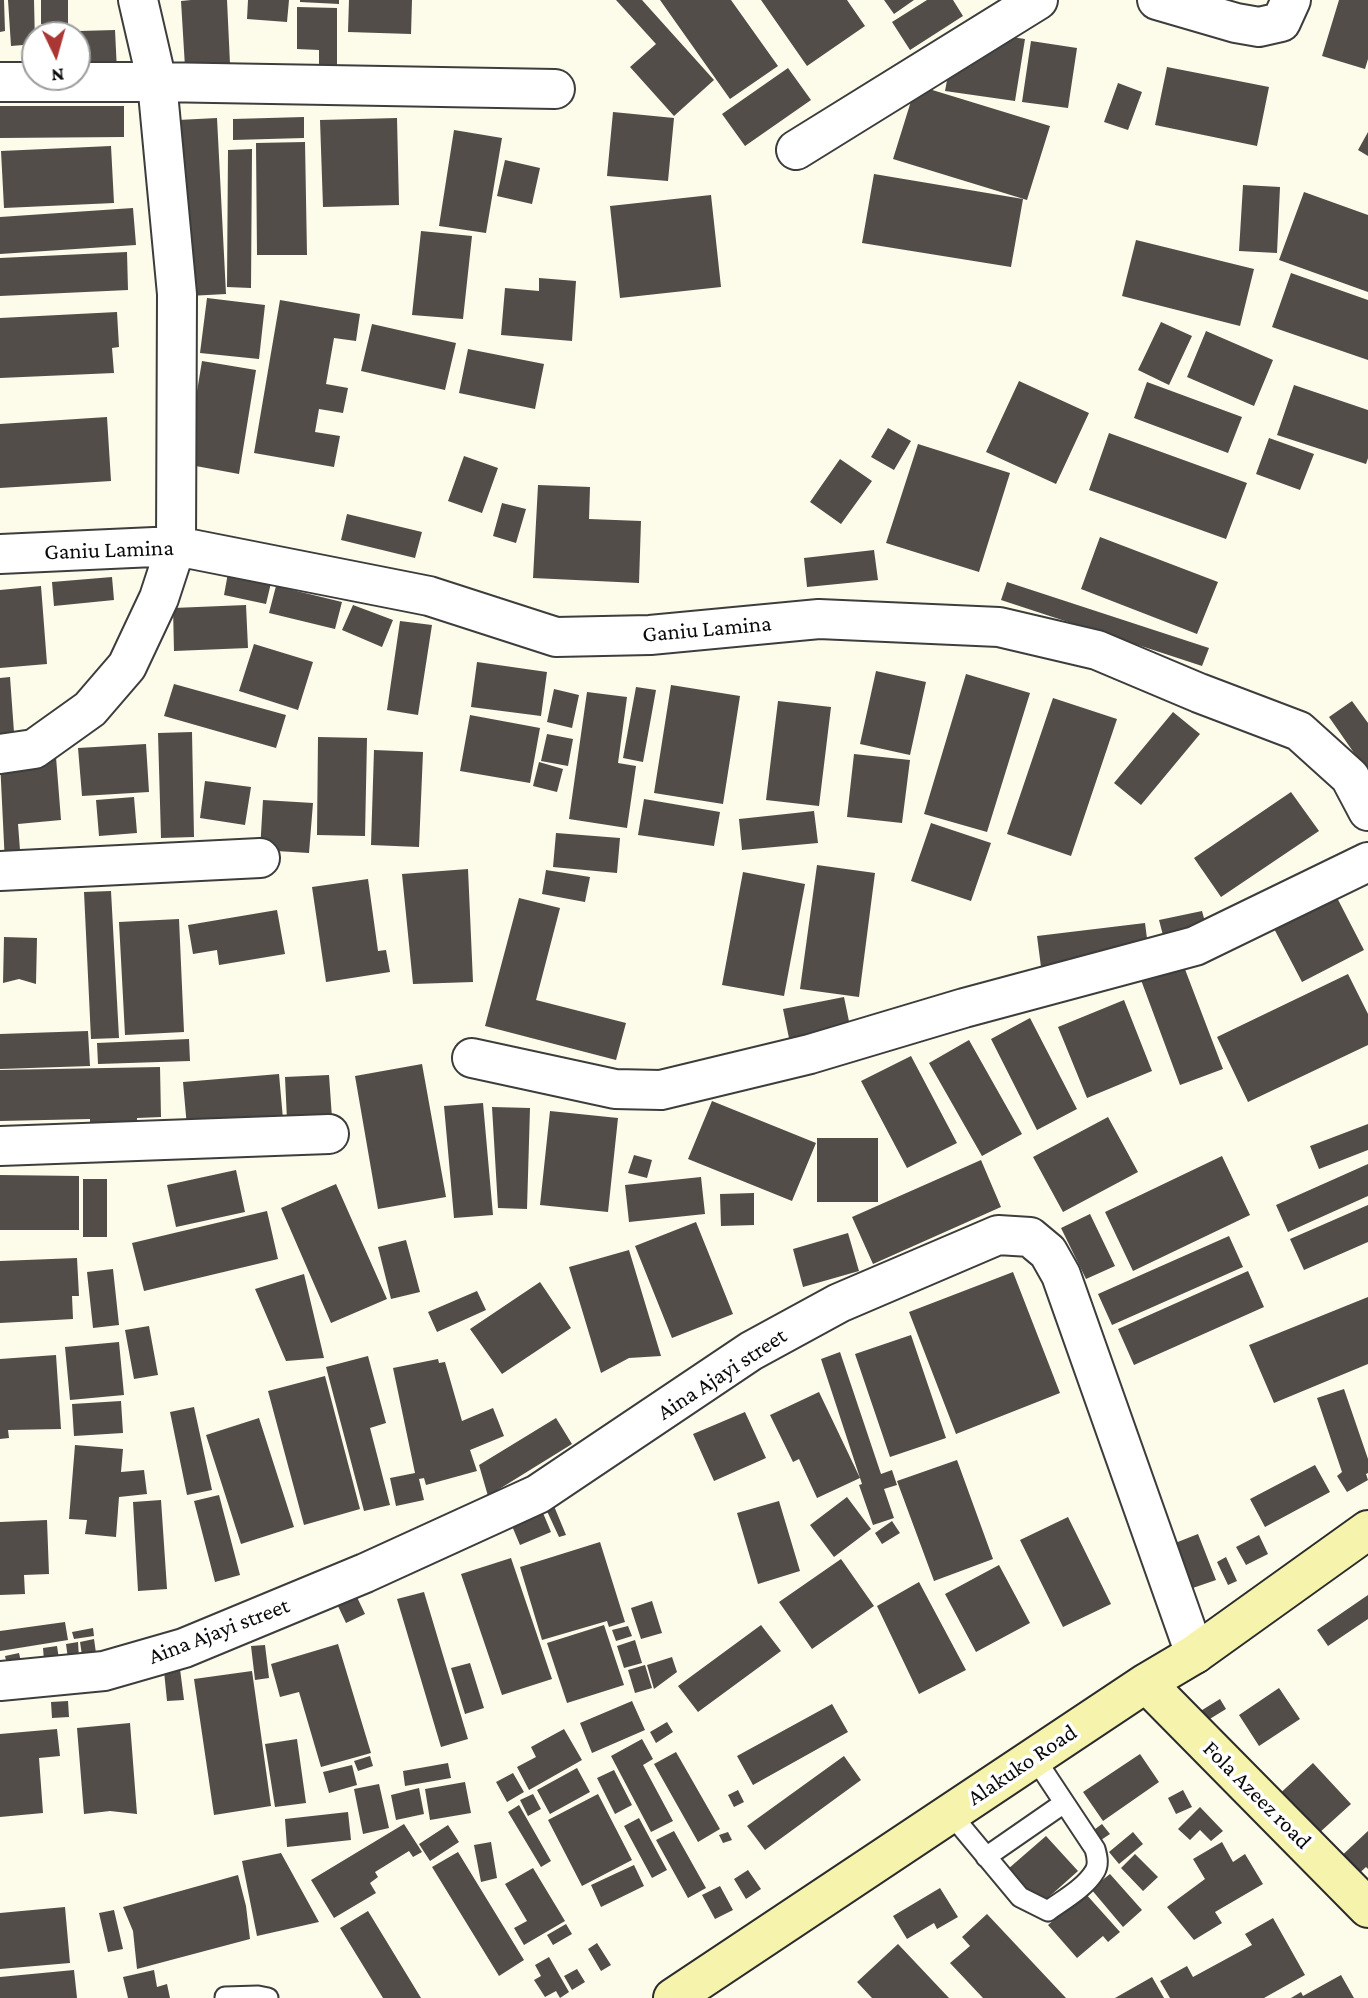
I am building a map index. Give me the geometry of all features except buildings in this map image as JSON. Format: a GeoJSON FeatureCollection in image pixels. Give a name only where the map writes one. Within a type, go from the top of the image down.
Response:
{"type":"FeatureCollection","features":[{"type":"Feature","properties":{"kind":"main road","name":"Alakuko Road"},"geometry":{"type":"LineString","coordinates":[[688,1994],[950,1813],[1146,1683],[1195,1654],[1368,1530]]}},
{"type":"Feature","properties":{"kind":"main road","name":"Fola Azeez road"},"geometry":{"type":"LineString","coordinates":[[1146,1683],[1368,1908]]}},
{"type":"Feature","properties":{"kind":"street"},"geometry":{"type":"LineString","coordinates":[[0,754],[34,749],[90,709],[127,666],[159,598],[176,546],[177,294],[157,82],[138,0]]}},
{"type":"Feature","properties":{"kind":"street"},"geometry":{"type":"LineString","coordinates":[[796,150],[1038,0]]}},
{"type":"Feature","properties":{"kind":"street"},"geometry":{"type":"LineString","coordinates":[[1157,0],[1259,27],[1281,22],[1291,0]]}},
{"type":"Feature","properties":{"kind":"street"},"geometry":{"type":"LineString","coordinates":[[0,82],[555,89]]}},
{"type":"Feature","properties":{"kind":"street","name":"Ganiu Lamina"},"geometry":{"type":"LineString","coordinates":[[0,554],[176,546],[429,596],[556,637],[650,635],[819,619],[999,627],[1097,650],[1299,731],[1350,777],[1368,811]]}},
{"type":"Feature","properties":{"kind":"street"},"geometry":{"type":"LineString","coordinates":[[0,871],[260,858]]}},
{"type":"Feature","properties":{"kind":"street"},"geometry":{"type":"LineString","coordinates":[[472,1058],[615,1089],[661,1090],[810,1054],[964,1008],[1195,946],[1368,862]]}},
{"type":"Feature","properties":{"kind":"street"},"geometry":{"type":"LineString","coordinates":[[0,1146],[329,1134]]}},
{"type":"Feature","properties":{"kind":"street","name":"Aina Ajayi street"},"geometry":{"type":"LineString","coordinates":[[0,1681],[104,1671],[184,1648],[365,1573],[538,1494],[751,1351],[839,1303],[998,1236],[1030,1237],[1048,1252],[1061,1275],[1195,1654]]}},
{"type":"Feature","properties":{"kind":"lane"},"geometry":{"type":"LineString","coordinates":[[950,1813],[1020,1897],[1048,1911],[1075,1891],[1096,1870],[1098,1861],[1095,1849],[1034,1757]]}},
{"type":"Feature","properties":{"kind":"lane"},"geometry":{"type":"LineString","coordinates":[[986,1857],[1064,1803]]}},
{"type":"Feature","properties":{"kind":"lane"},"geometry":{"type":"LineString","coordinates":[[225,1997],[268,1998]]}}]}
